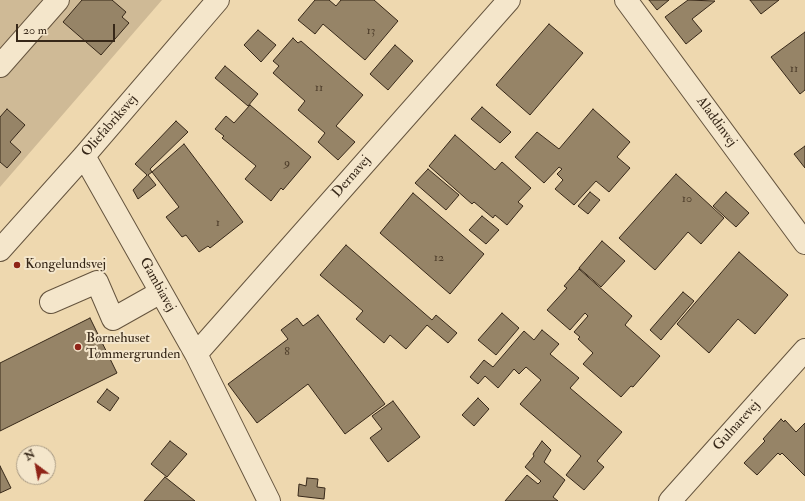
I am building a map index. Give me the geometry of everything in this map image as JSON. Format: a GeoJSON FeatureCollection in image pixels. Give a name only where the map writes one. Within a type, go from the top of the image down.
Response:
{"type":"FeatureCollection","features":[{"type":"Feature","properties":{"kind":"street"},"geometry":{"type":"LineString","coordinates":[[0,66],[58,0]]}},
{"type":"Feature","properties":{"kind":"street","name":"Oliefabriksvej"},"geometry":{"type":"LineString","coordinates":[[0,250],[84,156],[218,0]]}},
{"type":"Feature","properties":{"kind":"street","name":"Dernavej"},"geometry":{"type":"LineString","coordinates":[[196,354],[509,0]]}},
{"type":"Feature","properties":{"kind":"street","name":"Aladdinvej"},"geometry":{"type":"LineString","coordinates":[[626,0],[805,243]]}},
{"type":"Feature","properties":{"kind":"street","name":"Gambiavej"},"geometry":{"type":"LineString","coordinates":[[84,156],[196,354],[269,501]]}},
{"type":"Feature","properties":{"kind":"street"},"geometry":{"type":"LineString","coordinates":[[51,302],[97,282],[112,318],[161,292]]}},
{"type":"Feature","properties":{"kind":"street","name":"Gulnarevej"},"geometry":{"type":"LineString","coordinates":[[670,501],[805,350]]}},
{"type":"Feature","properties":{"kind":"shaded area"},"geometry":{"type":"Polygon","coordinates":[[[0,0],[162,0],[0,187],[0,0]]]}},
{"type":"Feature","properties":{"kind":"building"},"geometry":{"type":"Polygon","coordinates":[[[82,0],[112,0],[126,12],[122,17],[129,23],[101,55],[63,22],[82,0]]]}},
{"type":"Feature","properties":{"kind":"building"},"geometry":{"type":"Polygon","coordinates":[[[315,0],[329,0],[336,6],[341,0],[374,0],[398,21],[365,60],[323,24],[315,34],[298,20],[315,0]]]}},
{"type":"Feature","properties":{"kind":"building"},"geometry":{"type":"Polygon","coordinates":[[[649,0],[669,0],[657,10],[649,0]]]}},
{"type":"Feature","properties":{"kind":"building"},"geometry":{"type":"Polygon","coordinates":[[[688,0],[715,1],[692,19],[702,31],[686,44],[665,17],[688,0]]]}},
{"type":"Feature","properties":{"kind":"building"},"geometry":{"type":"Polygon","coordinates":[[[750,0],[779,0],[761,14],[750,0]]]}},
{"type":"Feature","properties":{"kind":"building"},"geometry":{"type":"Polygon","coordinates":[[[549,24],[583,53],[530,115],[496,85],[549,24]]]}},
{"type":"Feature","properties":{"kind":"building"},"geometry":{"type":"Polygon","coordinates":[[[258,30],[276,45],[261,62],[244,45],[258,30]]]}},
{"type":"Feature","properties":{"kind":"building"},"geometry":{"type":"Polygon","coordinates":[[[805,32],[805,90],[800,94],[771,57],[805,32]]]}},
{"type":"Feature","properties":{"kind":"building"},"geometry":{"type":"Polygon","coordinates":[[[293,38],[298,43],[301,41],[363,95],[336,126],[355,142],[338,160],[318,142],[325,133],[298,110],[305,101],[273,73],[279,66],[273,61],[293,38]]]}},
{"type":"Feature","properties":{"kind":"building"},"geometry":{"type":"Polygon","coordinates":[[[395,45],[413,61],[388,90],[370,74],[395,45]]]}},
{"type":"Feature","properties":{"kind":"building"},"geometry":{"type":"Polygon","coordinates":[[[225,66],[258,94],[248,106],[215,78],[225,66]]]}},
{"type":"Feature","properties":{"kind":"building"},"geometry":{"type":"Polygon","coordinates":[[[250,105],[311,157],[283,190],[281,188],[271,201],[245,179],[256,166],[222,138],[224,136],[215,129],[226,116],[234,123],[250,105]]]}},
{"type":"Feature","properties":{"kind":"building"},"geometry":{"type":"Polygon","coordinates":[[[482,107],[511,132],[500,143],[471,119],[482,107]]]}},
{"type":"Feature","properties":{"kind":"building"},"geometry":{"type":"Polygon","coordinates":[[[7,109],[25,125],[10,142],[21,152],[7,168],[0,162],[0,117],[7,109]]]}},
{"type":"Feature","properties":{"kind":"building"},"geometry":{"type":"Polygon","coordinates":[[[593,109],[630,142],[617,157],[630,168],[609,192],[596,181],[574,205],[555,189],[563,180],[557,174],[562,169],[559,167],[544,183],[515,157],[537,132],[559,149],[593,109]]]}},
{"type":"Feature","properties":{"kind":"building"},"geometry":{"type":"Polygon","coordinates":[[[176,121],[188,132],[150,169],[152,172],[148,175],[156,185],[138,199],[133,190],[147,175],[135,164],[176,121]]]}},
{"type":"Feature","properties":{"kind":"building"},"geometry":{"type":"Polygon","coordinates":[[[455,135],[495,170],[502,162],[531,188],[518,202],[523,206],[507,225],[495,215],[493,218],[474,202],[472,204],[429,166],[455,135]]]}},
{"type":"Feature","properties":{"kind":"building"},"geometry":{"type":"Polygon","coordinates":[[[184,144],[243,222],[210,248],[208,246],[199,252],[186,235],[182,237],[166,217],[179,207],[152,172],[184,144]]]}},
{"type":"Feature","properties":{"kind":"building"},"geometry":{"type":"Polygon","coordinates":[[[805,146],[805,168],[794,154],[805,146]]]}},
{"type":"Feature","properties":{"kind":"building"},"geometry":{"type":"Polygon","coordinates":[[[428,169],[459,195],[446,210],[415,183],[428,169]]]}},
{"type":"Feature","properties":{"kind":"building"},"geometry":{"type":"Polygon","coordinates":[[[676,174],[724,218],[701,244],[688,232],[655,270],[619,238],[676,174]]]}},
{"type":"Feature","properties":{"kind":"building"},"geometry":{"type":"Polygon","coordinates":[[[590,192],[600,200],[588,214],[578,206],[590,192]]]}},
{"type":"Feature","properties":{"kind":"building"},"geometry":{"type":"Polygon","coordinates":[[[726,192],[749,213],[736,227],[713,206],[726,192]]]}},
{"type":"Feature","properties":{"kind":"building"},"geometry":{"type":"Polygon","coordinates":[[[413,193],[484,254],[450,294],[380,233],[413,193]]]}},
{"type":"Feature","properties":{"kind":"building"},"geometry":{"type":"Polygon","coordinates":[[[482,216],[499,230],[486,244],[469,230],[482,216]]]}},
{"type":"Feature","properties":{"kind":"building"},"geometry":{"type":"Polygon","coordinates":[[[602,241],[625,261],[601,287],[579,268],[602,241]]]}},
{"type":"Feature","properties":{"kind":"building"},"geometry":{"type":"Polygon","coordinates":[[[346,245],[432,320],[436,315],[457,333],[448,343],[427,325],[406,349],[390,335],[384,343],[356,319],[363,311],[320,275],[346,245]]]}},
{"type":"Feature","properties":{"kind":"building"},"geometry":{"type":"Polygon","coordinates":[[[739,252],[788,295],[755,334],[738,319],[709,353],[677,324],[739,252]]]}},
{"type":"Feature","properties":{"kind":"building"},"geometry":{"type":"Polygon","coordinates":[[[579,269],[632,316],[625,325],[660,356],[633,387],[631,386],[621,397],[583,364],[593,353],[578,339],[580,337],[574,332],[588,316],[585,313],[570,330],[547,310],[567,288],[564,286],[579,269]]]}},
{"type":"Feature","properties":{"kind":"building"},"geometry":{"type":"Polygon","coordinates":[[[683,292],[694,301],[661,340],[650,330],[683,292]]]}},
{"type":"Feature","properties":{"kind":"building"},"geometry":{"type":"Polygon","coordinates":[[[502,313],[519,328],[496,355],[478,340],[502,313]]]}},
{"type":"Feature","properties":{"kind":"building"},"geometry":{"type":"Polygon","coordinates":[[[318,315],[385,404],[345,434],[308,384],[257,423],[228,384],[288,339],[281,330],[297,318],[303,326],[318,315]]]}},
{"type":"Feature","properties":{"kind":"building"},"geometry":{"type":"Polygon","coordinates":[[[90,318],[117,373],[0,431],[0,363],[90,318]]]}},
{"type":"Feature","properties":{"kind":"building"},"geometry":{"type":"Polygon","coordinates":[[[542,330],[559,344],[550,354],[579,378],[570,388],[622,432],[597,461],[604,467],[584,490],[566,475],[581,456],[520,404],[541,380],[526,367],[519,374],[514,369],[498,388],[485,376],[478,384],[470,377],[484,360],[493,367],[524,331],[534,340],[542,330]]]}},
{"type":"Feature","properties":{"kind":"building"},"geometry":{"type":"Polygon","coordinates":[[[107,389],[119,398],[110,411],[97,402],[107,389]]]}},
{"type":"Feature","properties":{"kind":"building"},"geometry":{"type":"Polygon","coordinates":[[[478,398],[489,409],[474,426],[462,415],[478,398]]]}},
{"type":"Feature","properties":{"kind":"building"},"geometry":{"type":"Polygon","coordinates":[[[393,401],[420,437],[388,462],[370,438],[382,429],[372,416],[393,401]]]}},
{"type":"Feature","properties":{"kind":"building"},"geometry":{"type":"Polygon","coordinates":[[[781,419],[784,422],[785,420],[796,432],[805,423],[805,476],[782,453],[780,455],[778,453],[757,475],[744,463],[765,441],[763,439],[781,419]]]}},
{"type":"Feature","properties":{"kind":"building"},"geometry":{"type":"Polygon","coordinates":[[[170,441],[187,454],[167,477],[151,464],[170,441]]]}},
{"type":"Feature","properties":{"kind":"building"},"geometry":{"type":"Polygon","coordinates":[[[542,441],[551,450],[544,462],[565,480],[553,497],[558,501],[505,501],[527,475],[538,484],[541,481],[525,467],[534,456],[533,454],[542,441]]]}},
{"type":"Feature","properties":{"kind":"building"},"geometry":{"type":"Polygon","coordinates":[[[0,466],[11,488],[0,493],[0,466]]]}},
{"type":"Feature","properties":{"kind":"building"},"geometry":{"type":"Polygon","coordinates":[[[165,477],[195,501],[144,501],[165,477]]]}},
{"type":"Feature","properties":{"kind":"building"},"geometry":{"type":"Polygon","coordinates":[[[307,478],[318,479],[317,487],[325,488],[324,499],[298,496],[299,484],[306,486],[307,478]]]}},
{"type":"Feature","properties":{"kind":"place","name":"Kongelundsvej"},"geometry":{"type":"Point","coordinates":[17,265]}},
{"type":"Feature","properties":{"kind":"place","name":"Børnehuset Tømmergrunden"},"geometry":{"type":"Point","coordinates":[78,347]}}]}
